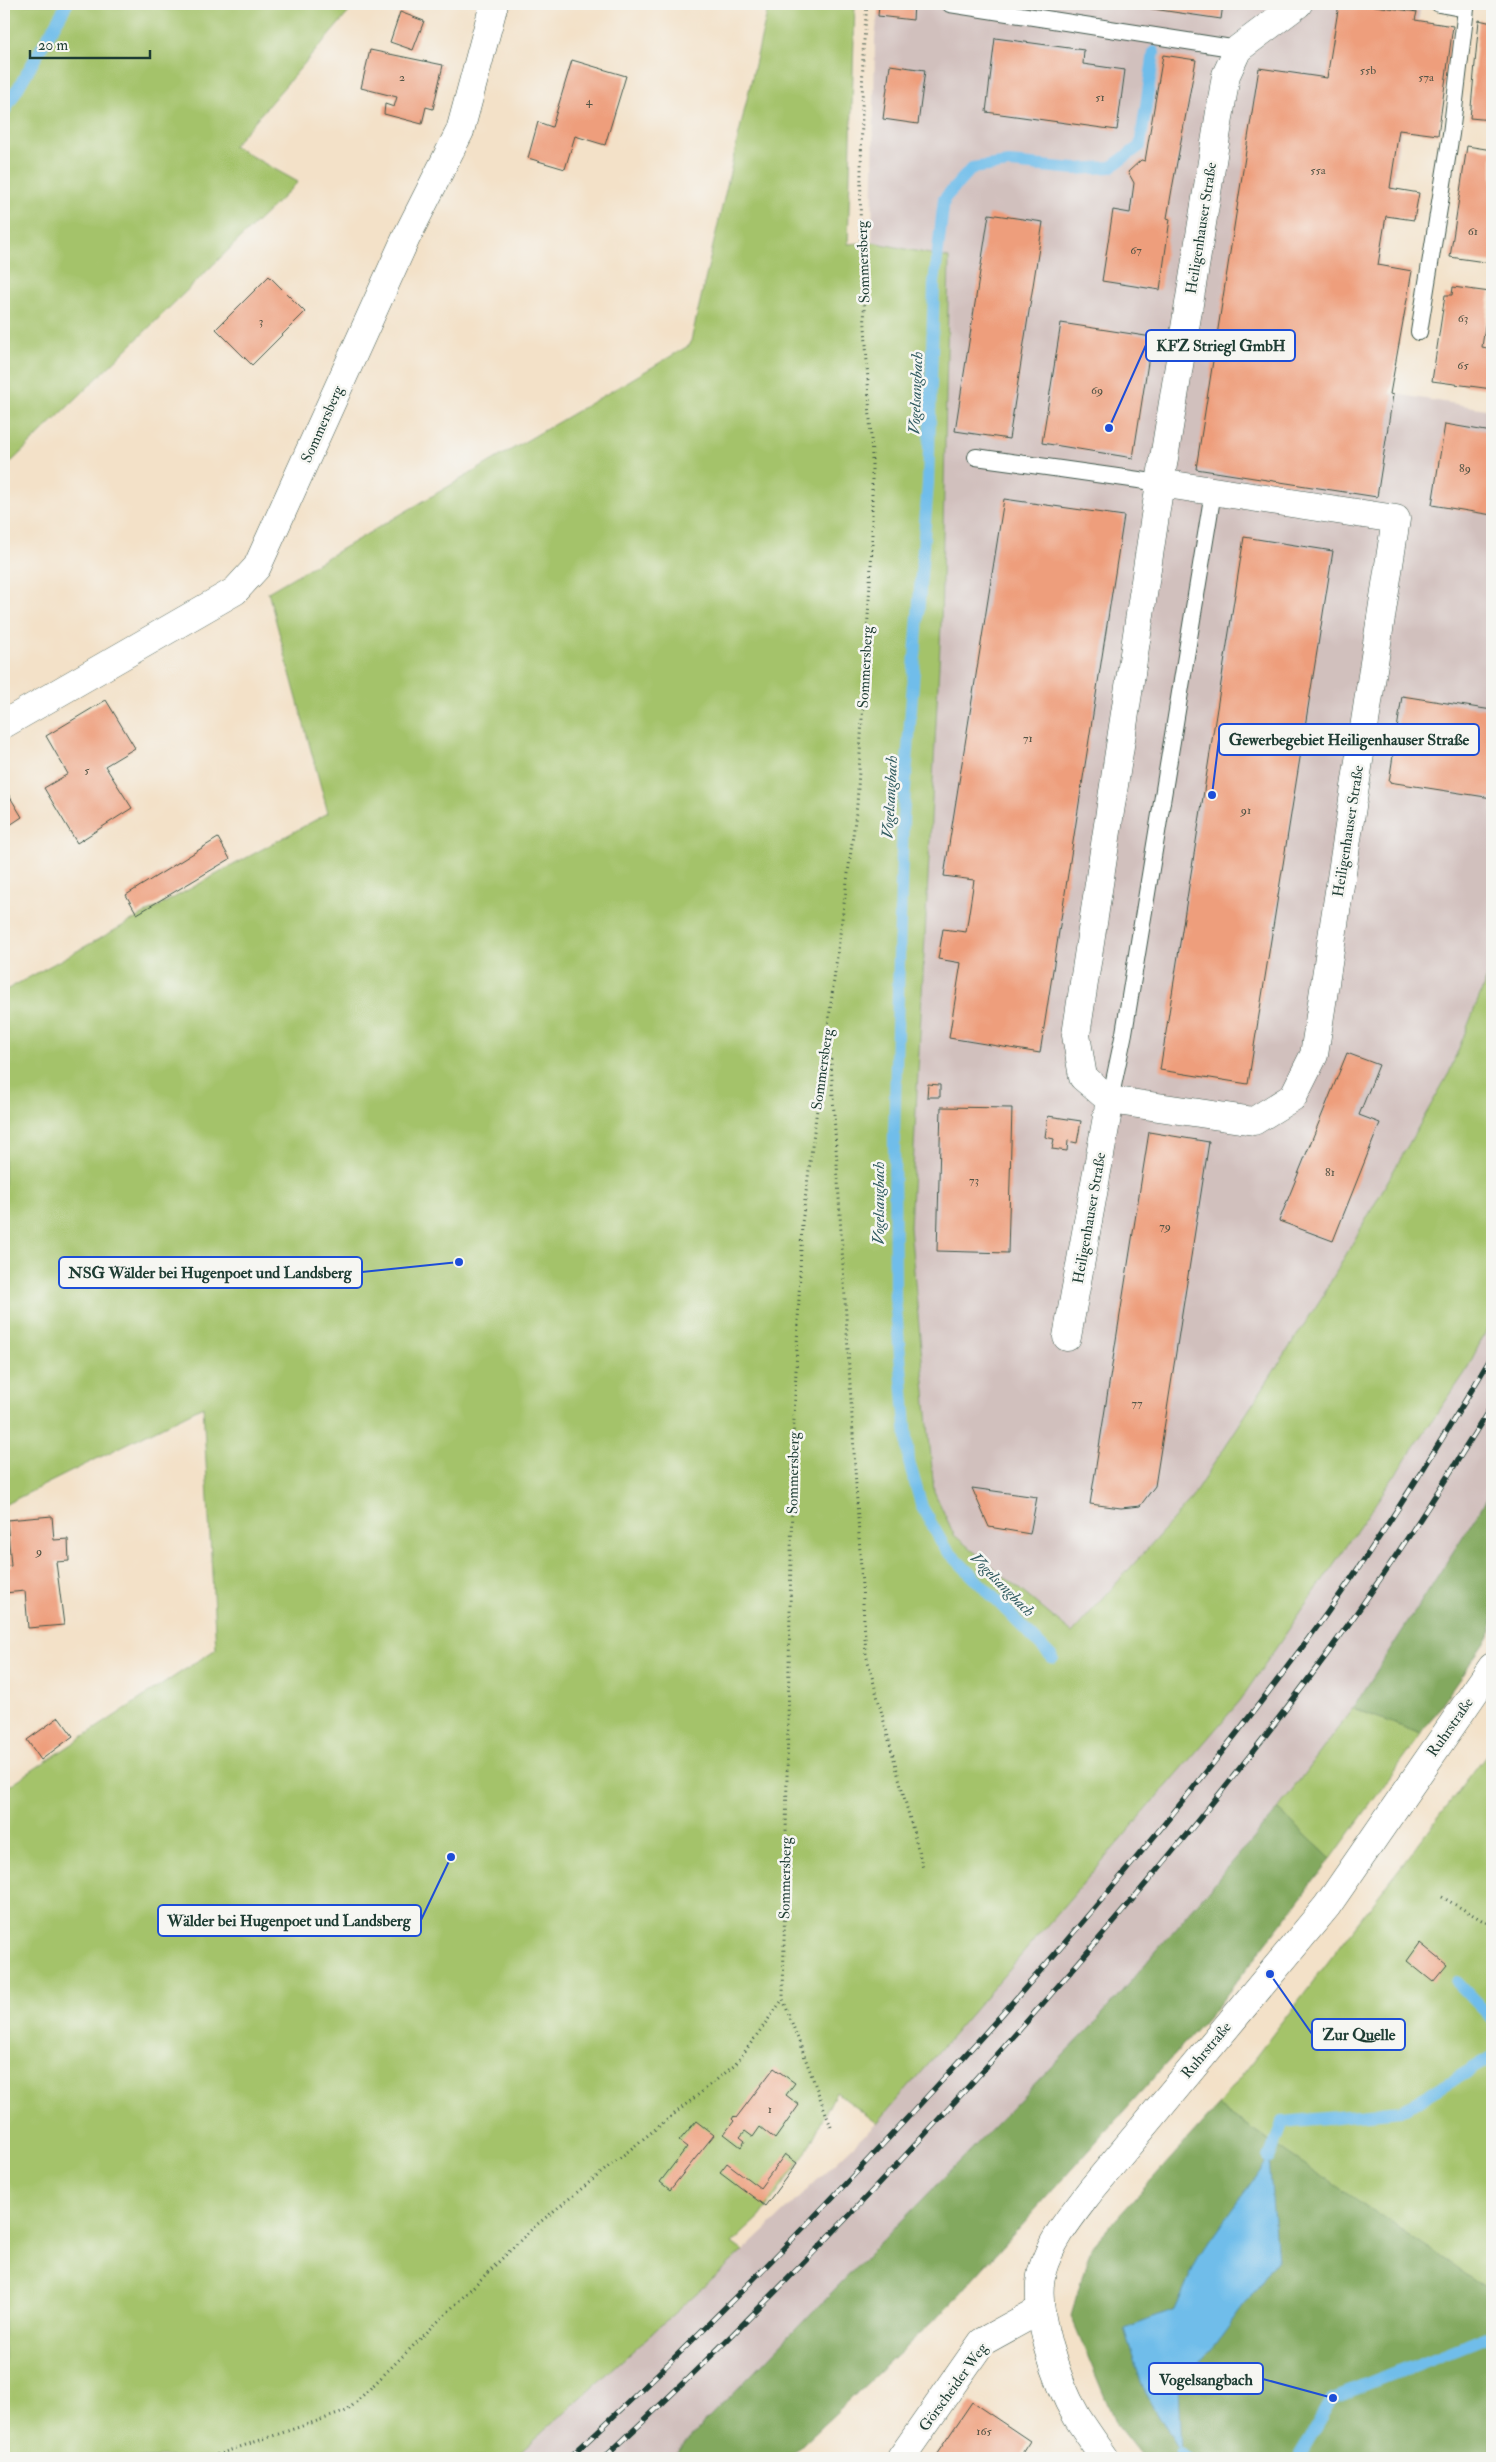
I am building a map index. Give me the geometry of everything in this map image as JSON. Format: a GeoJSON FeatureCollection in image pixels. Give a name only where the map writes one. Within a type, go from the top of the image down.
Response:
{"type":"FeatureCollection","features":[{"type":"Feature","properties":{"kind":"street","name":"Sommersberg"},"geometry":{"type":"LineString","coordinates":[[4,724],[235,592],[257,568],[406,238],[460,131],[494,4]]}},
{"type":"Feature","properties":{"kind":"street","name":"Heiligenhauser Straße"},"geometry":{"type":"LineString","coordinates":[[1160,483],[1396,519],[1314,1054],[1293,1097],[1254,1121],[1110,1100],[1083,1077],[1076,1035],[1160,483],[1226,75],[1238,49],[1298,4]]}},
{"type":"Feature","properties":{"kind":"street","name":"Heiligenhauser Straße"},"geometry":{"type":"LineString","coordinates":[[1067,1337],[1110,1100]]}},
{"type":"Feature","properties":{"kind":"street","name":"Ruhrstraße"},"geometry":{"type":"LineString","coordinates":[[1105,2458],[1076,2416],[1050,2355],[1040,2310],[1042,2272],[1059,2232],[1091,2190],[1327,1906],[1492,1667]]}},
{"type":"Feature","properties":{"kind":"street","name":"Görscheider Weg"},"geometry":{"type":"LineString","coordinates":[[901,2458],[982,2342],[1040,2310]]}},
{"type":"Feature","properties":{"kind":"lane"},"geometry":{"type":"LineString","coordinates":[[950,4],[1238,49]]}},
{"type":"Feature","properties":{"kind":"lane"},"geometry":{"type":"LineString","coordinates":[[1420,332],[1451,134],[1466,9],[1439,4]]}},
{"type":"Feature","properties":{"kind":"lane"},"geometry":{"type":"LineString","coordinates":[[976,457],[1160,483]]}},
{"type":"Feature","properties":{"kind":"lane"},"geometry":{"type":"LineString","coordinates":[[1110,1100],[1124,1033],[1214,492]]}},
{"type":"Feature","properties":{"kind":"path","name":"Sommersberg"},"geometry":{"type":"LineString","coordinates":[[831,2128],[783,1999],[793,1454],[799,1263],[802,1223],[857,805],[872,548],[872,457],[860,232],[863,53],[867,4]]}},
{"type":"Feature","properties":{"kind":"path"},"geometry":{"type":"LineString","coordinates":[[829,1020],[866,1654],[923,1868]]}},
{"type":"Feature","properties":{"kind":"path"},"geometry":{"type":"LineString","coordinates":[[1442,1897],[1492,1926]]}},
{"type":"Feature","properties":{"kind":"path"},"geometry":{"type":"LineString","coordinates":[[208,2458],[347,2411],[534,2227],[736,2065],[783,1999]]}},
{"type":"Feature","properties":{"kind":"shaded area"},"geometry":{"type":"Polygon","coordinates":[[[879,4],[1421,4],[1359,388],[1492,410],[1492,965],[1449,1073],[1322,1297],[1189,1502],[1072,1633],[954,1535],[934,1491],[910,1227],[941,625],[949,258],[872,242],[875,38],[879,4]]]}},
{"type":"Feature","properties":{"kind":"shaded area"},"geometry":{"type":"Polygon","coordinates":[[[1492,1319],[1492,1491],[1353,1708],[1278,1809],[1092,2026],[670,2458],[514,2458],[743,2251],[877,2123],[1239,1702],[1465,1373],[1492,1319]]]}},
{"type":"Feature","properties":{"kind":"green space"},"geometry":{"type":"Polygon","coordinates":[[[4,4],[356,4],[233,146],[298,182],[4,469],[4,4]]]}},
{"type":"Feature","properties":{"kind":"green space"},"geometry":{"type":"Polygon","coordinates":[[[769,4],[855,4],[848,244],[872,242],[949,258],[941,625],[910,1227],[934,1491],[954,1535],[1072,1633],[1189,1502],[1322,1297],[1449,1073],[1492,965],[1492,1319],[1465,1373],[1239,1702],[877,2123],[836,2092],[806,2153],[760,2217],[732,2243],[743,2251],[514,2458],[4,2458],[4,1789],[216,1649],[203,1406],[4,1505],[4,984],[6,990],[328,813],[268,592],[690,345],[769,4]]]}},
{"type":"Feature","properties":{"kind":"green space"},"geometry":{"type":"Polygon","coordinates":[[[1492,1491],[1492,1632],[1421,1734],[1353,1708],[1492,1491]]]}},
{"type":"Feature","properties":{"kind":"green space"},"geometry":{"type":"Polygon","coordinates":[[[1353,1708],[1421,1734],[1331,1859],[1278,1809],[1353,1708]]]}},
{"type":"Feature","properties":{"kind":"green space"},"geometry":{"type":"Polygon","coordinates":[[[1492,1747],[1492,1815],[1488,1823],[1492,1827],[1492,2458],[1274,2144],[1218,2106],[1492,1747]]]}},
{"type":"Feature","properties":{"kind":"green space"},"geometry":{"type":"Polygon","coordinates":[[[1278,1809],[1331,1859],[1217,2007],[949,2306],[788,2458],[670,2458],[1092,2026],[1278,1809]]]}},
{"type":"Feature","properties":{"kind":"green space"},"geometry":{"type":"Polygon","coordinates":[[[1218,2106],[1492,2291],[1492,2458],[1143,2458],[1116,2424],[1071,2316],[1091,2247],[1218,2106]]]}},
{"type":"Feature","properties":{"kind":"water"},"geometry":{"type":"Polygon","coordinates":[[[1269,2158],[1277,2261],[1216,2344],[1178,2386],[1181,2454],[1143,2388],[1124,2329],[1175,2310],[1199,2256],[1269,2158]]]}},
{"type":"Feature","properties":{"kind":"building"},"geometry":{"type":"Polygon","coordinates":[[[879,4],[914,4],[913,20],[878,16],[879,4]]]}},
{"type":"Feature","properties":{"kind":"building"},"geometry":{"type":"Polygon","coordinates":[[[1119,4],[1223,4],[1221,19],[1119,4]]]}},
{"type":"Feature","properties":{"kind":"building"},"geometry":{"type":"Polygon","coordinates":[[[1339,4],[1361,4],[1417,12],[1415,20],[1453,26],[1438,135],[1399,130],[1390,188],[1419,193],[1414,220],[1386,216],[1378,265],[1412,271],[1390,394],[1393,395],[1377,497],[1196,469],[1259,68],[1327,78],[1339,4]]]}},
{"type":"Feature","properties":{"kind":"building"},"geometry":{"type":"Polygon","coordinates":[[[400,12],[424,21],[413,50],[390,42],[400,12]]]}},
{"type":"Feature","properties":{"kind":"building"},"geometry":{"type":"Polygon","coordinates":[[[1479,20],[1492,23],[1492,120],[1470,118],[1479,20]]]}},
{"type":"Feature","properties":{"kind":"building"},"geometry":{"type":"Polygon","coordinates":[[[995,38],[1084,50],[1083,64],[1125,70],[1117,130],[986,112],[995,38]]]}},
{"type":"Feature","properties":{"kind":"building"},"geometry":{"type":"Polygon","coordinates":[[[370,50],[443,65],[433,109],[426,107],[422,124],[384,114],[385,104],[394,107],[397,97],[361,88],[370,50]]]}},
{"type":"Feature","properties":{"kind":"building"},"geometry":{"type":"Polygon","coordinates":[[[1163,55],[1196,60],[1167,218],[1170,219],[1160,290],[1102,281],[1113,210],[1130,213],[1134,183],[1128,172],[1141,160],[1145,161],[1163,55]]]}},
{"type":"Feature","properties":{"kind":"building"},"geometry":{"type":"Polygon","coordinates":[[[572,60],[626,76],[605,145],[575,136],[565,169],[528,158],[538,122],[552,127],[572,60]]]}},
{"type":"Feature","properties":{"kind":"building"},"geometry":{"type":"Polygon","coordinates":[[[890,65],[925,70],[918,124],[883,119],[890,65]]]}},
{"type":"Feature","properties":{"kind":"building"},"geometry":{"type":"Polygon","coordinates":[[[1467,146],[1492,150],[1492,263],[1450,257],[1467,146]]]}},
{"type":"Feature","properties":{"kind":"building"},"geometry":{"type":"Polygon","coordinates":[[[989,214],[1043,222],[1009,439],[955,431],[989,214]]]}},
{"type":"Feature","properties":{"kind":"building"},"geometry":{"type":"Polygon","coordinates":[[[269,276],[305,312],[252,365],[216,329],[269,276]]]}},
{"type":"Feature","properties":{"kind":"building"},"geometry":{"type":"Polygon","coordinates":[[[1453,287],[1490,292],[1482,347],[1492,349],[1492,389],[1432,381],[1445,295],[1452,295],[1453,287]]]}},
{"type":"Feature","properties":{"kind":"building"},"geometry":{"type":"Polygon","coordinates":[[[1061,323],[1152,337],[1133,458],[1042,443],[1061,323]]]}},
{"type":"Feature","properties":{"kind":"building"},"geometry":{"type":"Polygon","coordinates":[[[1445,424],[1492,432],[1492,515],[1432,505],[1445,424]]]}},
{"type":"Feature","properties":{"kind":"building"},"geometry":{"type":"Polygon","coordinates":[[[1004,499],[1124,516],[1040,1053],[949,1038],[961,963],[938,959],[943,929],[966,932],[974,880],[944,876],[1004,499]]]}},
{"type":"Feature","properties":{"kind":"building"},"geometry":{"type":"Polygon","coordinates":[[[1244,537],[1333,551],[1248,1084],[1160,1070],[1244,537]]]}},
{"type":"Feature","properties":{"kind":"building"},"geometry":{"type":"Polygon","coordinates":[[[1402,696],[1492,710],[1492,798],[1389,782],[1402,696]]]}},
{"type":"Feature","properties":{"kind":"building"},"geometry":{"type":"Polygon","coordinates":[[[106,700],[135,748],[105,766],[132,808],[77,843],[44,788],[68,774],[46,736],[106,700]]]}},
{"type":"Feature","properties":{"kind":"building"},"geometry":{"type":"Polygon","coordinates":[[[4,787],[22,817],[4,829],[4,787]]]}},
{"type":"Feature","properties":{"kind":"building"},"geometry":{"type":"Polygon","coordinates":[[[218,838],[230,859],[137,914],[126,895],[218,838]]]}},
{"type":"Feature","properties":{"kind":"building"},"geometry":{"type":"Polygon","coordinates":[[[1347,1053],[1379,1065],[1359,1115],[1380,1123],[1333,1241],[1279,1221],[1347,1053]]]}},
{"type":"Feature","properties":{"kind":"building"},"geometry":{"type":"Polygon","coordinates":[[[928,1084],[940,1085],[940,1097],[927,1097],[928,1084]]]}},
{"type":"Feature","properties":{"kind":"building"},"geometry":{"type":"Polygon","coordinates":[[[941,1107],[1012,1108],[1008,1253],[937,1251],[941,1107]]]}},
{"type":"Feature","properties":{"kind":"building"},"geometry":{"type":"Polygon","coordinates":[[[1048,1116],[1081,1121],[1077,1143],[1068,1141],[1067,1151],[1052,1149],[1054,1139],[1045,1137],[1048,1116]]]}},
{"type":"Feature","properties":{"kind":"building"},"geometry":{"type":"Polygon","coordinates":[[[1149,1132],[1209,1142],[1155,1486],[1140,1506],[1121,1508],[1090,1504],[1149,1132]]]}},
{"type":"Feature","properties":{"kind":"building"},"geometry":{"type":"Polygon","coordinates":[[[972,1488],[1037,1497],[1030,1534],[989,1527],[972,1488]]]}},
{"type":"Feature","properties":{"kind":"building"},"geometry":{"type":"Polygon","coordinates":[[[52,1516],[54,1540],[68,1539],[69,1561],[56,1562],[64,1625],[28,1628],[25,1591],[4,1593],[4,1567],[11,1566],[7,1520],[52,1516]]]}},
{"type":"Feature","properties":{"kind":"building"},"geometry":{"type":"Polygon","coordinates":[[[59,1717],[73,1736],[41,1760],[27,1740],[59,1717]]]}},
{"type":"Feature","properties":{"kind":"building"},"geometry":{"type":"Polygon","coordinates":[[[1420,1943],[1447,1965],[1433,1982],[1407,1961],[1420,1943]]]}},
{"type":"Feature","properties":{"kind":"building"},"geometry":{"type":"Polygon","coordinates":[[[774,2068],[795,2083],[786,2095],[799,2105],[775,2139],[760,2127],[753,2137],[745,2131],[740,2137],[745,2141],[741,2147],[724,2134],[734,2121],[732,2119],[734,2116],[736,2118],[774,2068]]]}},
{"type":"Feature","properties":{"kind":"building"},"geometry":{"type":"Polygon","coordinates":[[[696,2121],[714,2135],[670,2190],[660,2182],[687,2147],[679,2141],[696,2121]]]}},
{"type":"Feature","properties":{"kind":"building"},"geometry":{"type":"Polygon","coordinates":[[[785,2154],[797,2163],[765,2206],[720,2172],[727,2163],[760,2188],[785,2154]]]}},
{"type":"Feature","properties":{"kind":"building"},"geometry":{"type":"Polygon","coordinates":[[[972,2402],[1030,2441],[1019,2458],[934,2458],[972,2402]]]}},
{"type":"Feature","properties":{"kind":"waterway"},"geometry":{"type":"LineString","coordinates":[[4,112],[67,4]]}},
{"type":"Feature","properties":{"kind":"waterway","name":"Vogelsangbach"},"geometry":{"type":"LineString","coordinates":[[1053,1658],[945,1548],[922,1507],[909,1462],[895,1297],[894,1137],[903,816],[928,483],[934,284],[944,199],[972,168],[1009,163],[1075,169],[1111,167],[1140,146],[1154,52]]}},
{"type":"Feature","properties":{"kind":"waterway","name":"Vogelsangbach"},"geometry":{"type":"LineString","coordinates":[[1457,1982],[1492,2019]]}},
{"type":"Feature","properties":{"kind":"waterway"},"geometry":{"type":"LineString","coordinates":[[1269,2158],[1283,2122],[1401,2111],[1492,2057]]}},
{"type":"Feature","properties":{"kind":"waterway","name":"Vogelsangbach"},"geometry":{"type":"LineString","coordinates":[[1298,2458],[1333,2398],[1492,2335]]}},
{"type":"Feature","properties":{"kind":"waterway"},"geometry":{"type":"LineString","coordinates":[[1181,2454],[1186,2458]]}},
{"type":"Feature","properties":{"kind":"railway"},"geometry":{"type":"LineString","coordinates":[[569,2458],[710,2323],[847,2182],[985,2033],[1127,1869],[1262,1700],[1356,1572],[1403,1501],[1492,1356]]}},
{"type":"Feature","properties":{"kind":"railway"},"geometry":{"type":"LineString","coordinates":[[604,2458],[749,2319],[842,2223],[978,2076],[1158,1869],[1244,1763],[1327,1654],[1412,1531],[1492,1405]]}},
{"type":"Feature","properties":{"kind":"place","name":"KFZ Striegl GmbH"},"geometry":{"type":"Point","coordinates":[1109,428]}},
{"type":"Feature","properties":{"kind":"place","name":"Gewerbegebiet Heiligenhauser Straße"},"geometry":{"type":"Point","coordinates":[1212,795]}},
{"type":"Feature","properties":{"kind":"place","name":"NSG Wälder bei Hugenpoet und Landsberg"},"geometry":{"type":"Point","coordinates":[459,1262]}},
{"type":"Feature","properties":{"kind":"place","name":"Wälder bei Hugenpoet und Landsberg"},"geometry":{"type":"Point","coordinates":[451,1857]}},
{"type":"Feature","properties":{"kind":"place","name":"Zur Quelle"},"geometry":{"type":"Point","coordinates":[1270,1974]}},
{"type":"Feature","properties":{"kind":"place","name":"Vogelsangbach"},"geometry":{"type":"Point","coordinates":[1333,2398]}}]}
